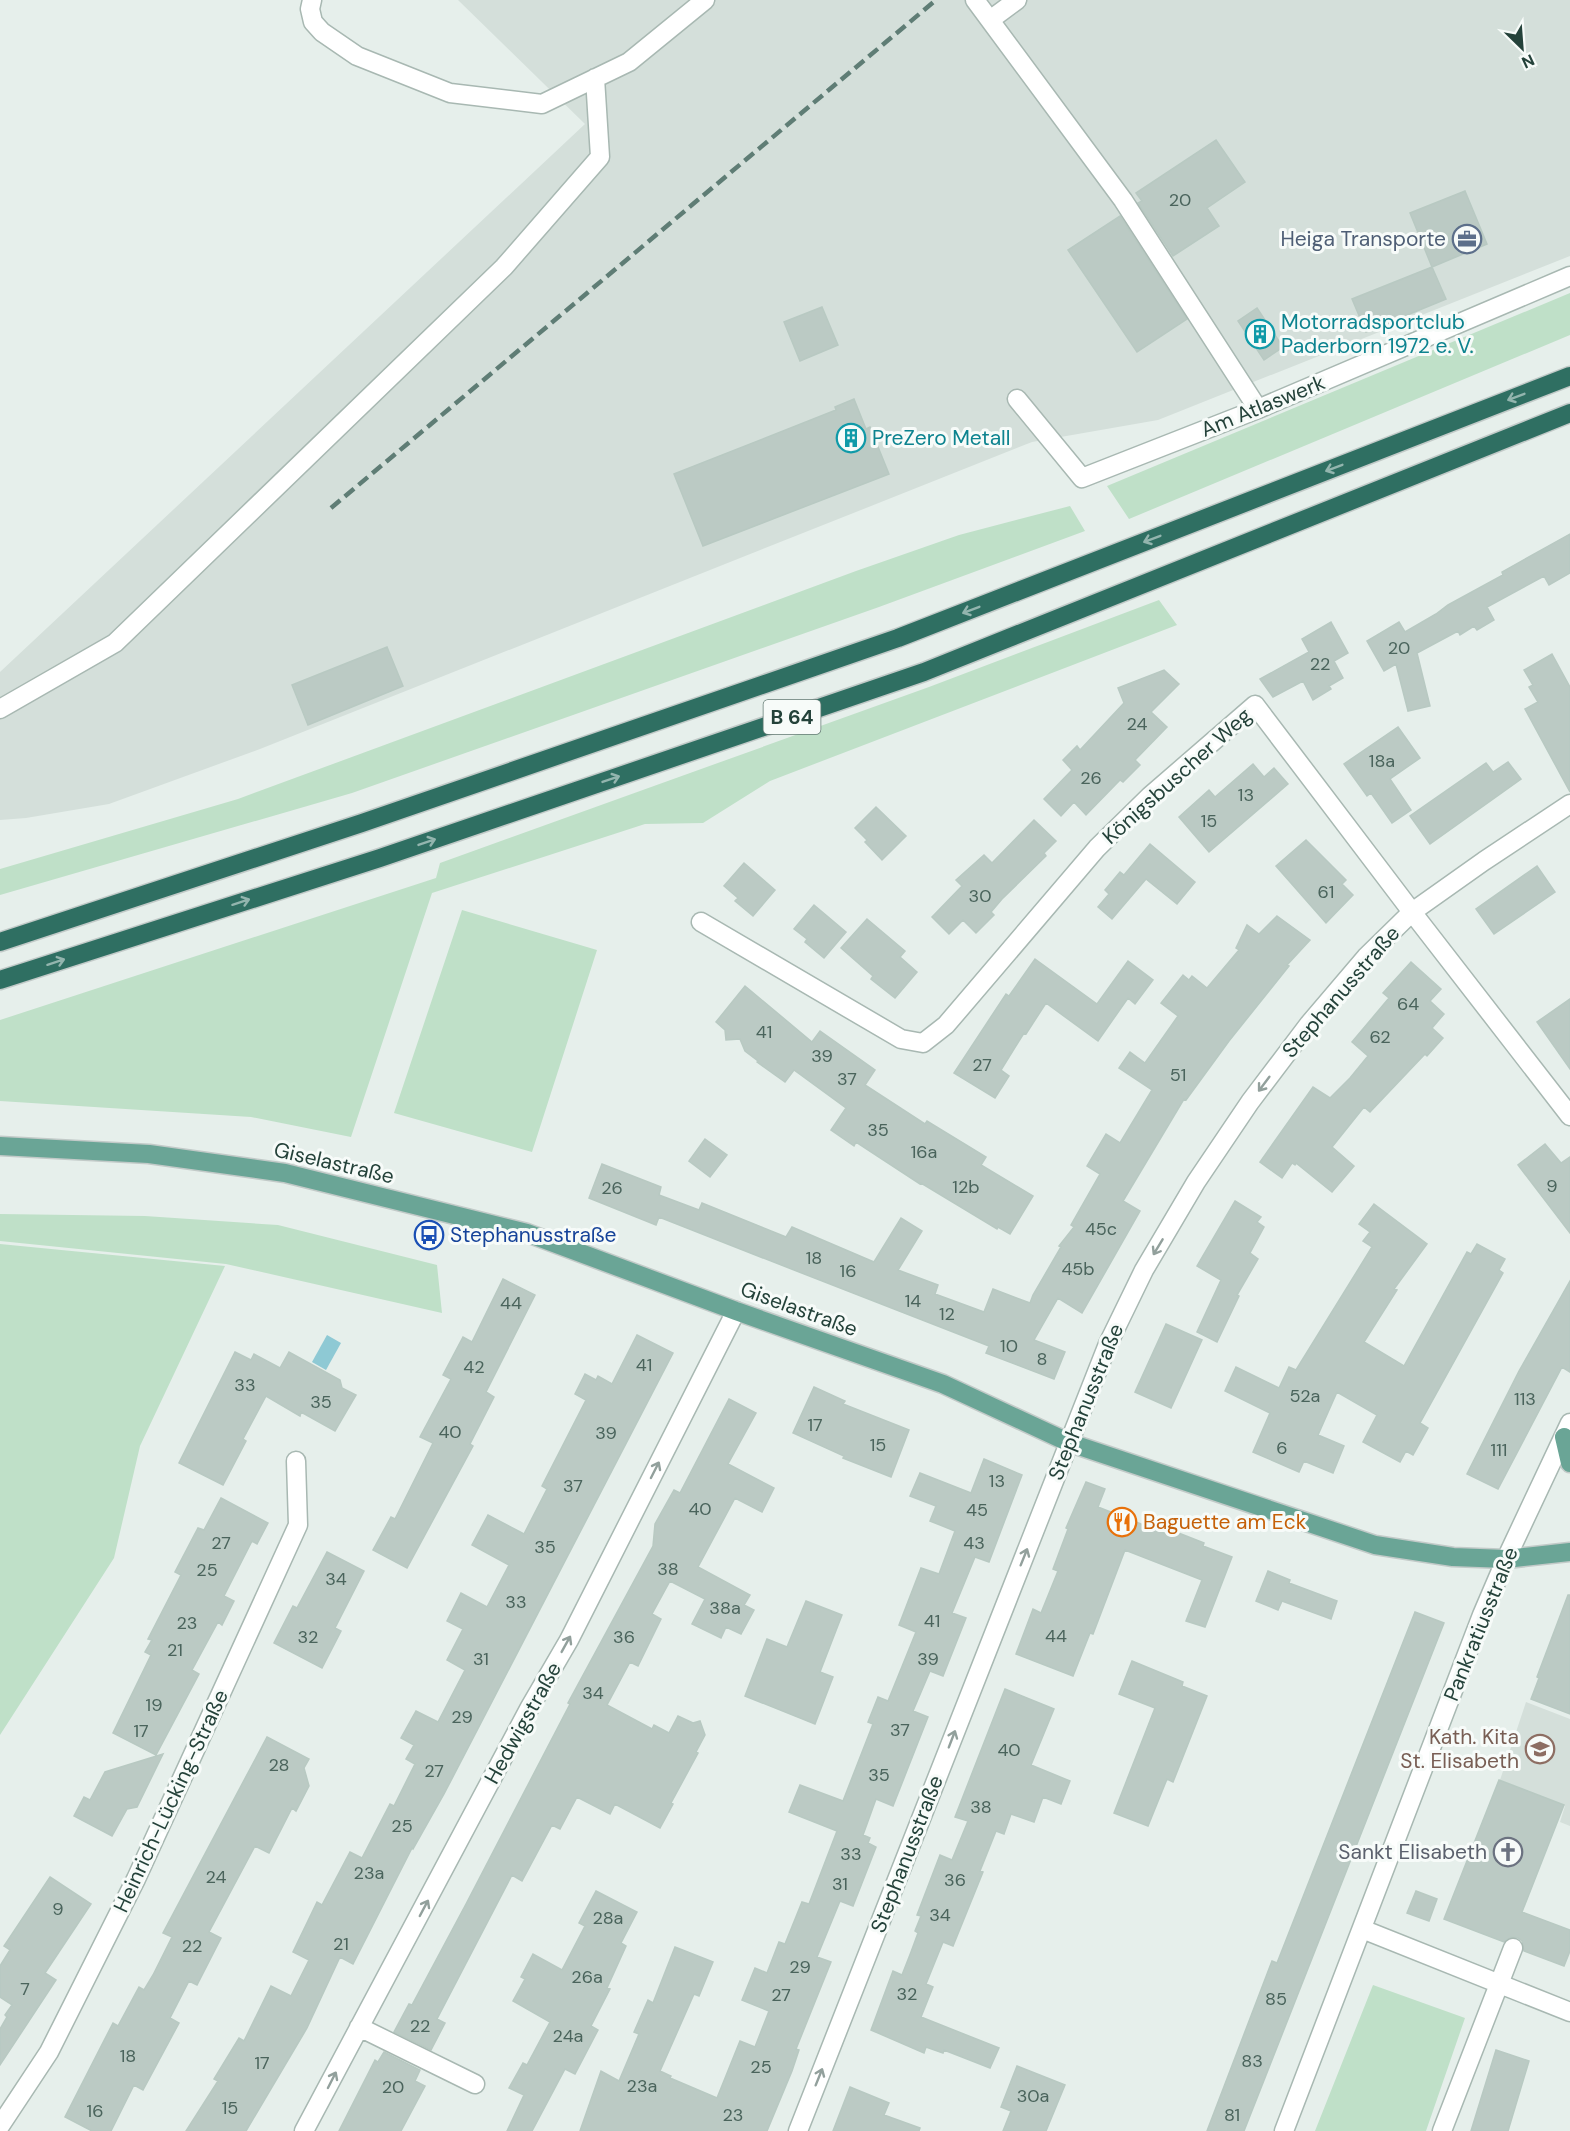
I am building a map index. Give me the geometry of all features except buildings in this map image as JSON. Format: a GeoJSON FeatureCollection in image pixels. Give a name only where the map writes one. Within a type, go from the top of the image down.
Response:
{"type":"FeatureCollection","features":[{"type":"Feature","properties":{"kind":"highway","name":"B 64"},"geometry":{"type":"LineString","coordinates":[[0,942],[373,819],[898,638],[1570,376]]}},
{"type":"Feature","properties":{"kind":"highway","name":"B 64"},"geometry":{"type":"LineString","coordinates":[[0,980],[380,858],[924,672],[1570,413]]}},
{"type":"Feature","properties":{"kind":"main road","name":"Giselastraße"},"geometry":{"type":"LineString","coordinates":[[0,1146],[149,1154],[285,1173],[527,1233],[736,1311],[943,1384],[1070,1443],[1375,1545],[1445,1556],[1506,1559],[1570,1552]]}},
{"type":"Feature","properties":{"kind":"main road"},"geometry":{"type":"LineString","coordinates":[[1567,1430],[1570,1463]]}},
{"type":"Feature","properties":{"kind":"street"},"geometry":{"type":"LineString","coordinates":[[312,0],[310,9],[313,22],[322,32],[357,56],[450,93],[542,104],[629,62],[705,0]]}},
{"type":"Feature","properties":{"kind":"street"},"geometry":{"type":"LineString","coordinates":[[975,0],[1123,200],[1258,409]]}},
{"type":"Feature","properties":{"kind":"street"},"geometry":{"type":"LineString","coordinates":[[990,20],[1017,0]]}},
{"type":"Feature","properties":{"kind":"street"},"geometry":{"type":"LineString","coordinates":[[0,709],[115,643],[504,267],[600,157],[595,78]]}},
{"type":"Feature","properties":{"kind":"street","name":"Am Atlaswerk"},"geometry":{"type":"LineString","coordinates":[[1017,399],[1082,478],[1258,409],[1570,276]]}},
{"type":"Feature","properties":{"kind":"street","name":"Königsbuscher Weg"},"geometry":{"type":"LineString","coordinates":[[700,921],[901,1039],[922,1043],[946,1025],[1097,848],[1150,796],[1255,705],[1570,1116]]}},
{"type":"Feature","properties":{"kind":"street","name":"Stephanusstraße"},"geometry":{"type":"LineString","coordinates":[[798,2131],[1108,1344],[1139,1280],[1196,1182],[1250,1102],[1309,1024],[1366,957],[1412,912],[1570,804]]}},
{"type":"Feature","properties":{"kind":"street","name":"Hedwigstraße"},"geometry":{"type":"LineString","coordinates":[[304,2131],[530,1707],[569,1640],[736,1311]]}},
{"type":"Feature","properties":{"kind":"street","name":"Pankratiusstraße"},"geometry":{"type":"LineString","coordinates":[[1284,2131],[1482,1615],[1567,1430]]}},
{"type":"Feature","properties":{"kind":"street","name":"Heinrich-Lücking-Straße"},"geometry":{"type":"LineString","coordinates":[[0,2126],[49,2052],[136,1879],[298,1526],[296,1461]]}},
{"type":"Feature","properties":{"kind":"street"},"geometry":{"type":"LineString","coordinates":[[1362,1929],[1570,2013]]}},
{"type":"Feature","properties":{"kind":"street"},"geometry":{"type":"LineString","coordinates":[[1442,2131],[1513,1948]]}},
{"type":"Feature","properties":{"kind":"street"},"geometry":{"type":"LineString","coordinates":[[359,2027],[475,2084]]}},
{"type":"Feature","properties":{"kind":"shaded area"},"geometry":{"type":"Polygon","coordinates":[[[458,0],[1570,0],[1570,256],[1158,420],[1032,442],[260,749],[109,804],[0,820],[0,672],[585,124],[458,0]]]}},
{"type":"Feature","properties":{"kind":"shaded area","name":"Kath. Kita St. Elisabeth"},"geometry":{"type":"Polygon","coordinates":[[[1526,1702],[1570,1719],[1570,1826],[1560,1822],[1565,1806],[1500,1780],[1526,1702]]]}},
{"type":"Feature","properties":{"kind":"green space"},"geometry":{"type":"Polygon","coordinates":[[[1570,293],[1570,335],[1129,519],[1107,486],[1570,293]]]}},
{"type":"Feature","properties":{"kind":"green space"},"geometry":{"type":"Polygon","coordinates":[[[1070,506],[1085,531],[879,607],[352,793],[0,895],[0,869],[238,799],[856,571],[959,535],[1070,506]]]}},
{"type":"Feature","properties":{"kind":"green space"},"geometry":{"type":"Polygon","coordinates":[[[1159,600],[1177,625],[770,781],[703,823],[645,824],[432,893],[351,1137],[251,1117],[0,1101],[0,1020],[436,878],[440,863],[929,687],[1159,600]]]}},
{"type":"Feature","properties":{"kind":"green space"},"geometry":{"type":"Polygon","coordinates":[[[462,910],[597,950],[532,1152],[394,1113],[462,910]]]}},
{"type":"Feature","properties":{"kind":"green space"},"geometry":{"type":"Polygon","coordinates":[[[0,1214],[145,1216],[278,1225],[437,1265],[442,1313],[226,1264],[0,1241],[0,1214]]]}},
{"type":"Feature","properties":{"kind":"green space"},"geometry":{"type":"Polygon","coordinates":[[[0,1244],[225,1266],[140,1446],[114,1558],[0,1735],[0,1244]]]}},
{"type":"Feature","properties":{"kind":"green space"},"geometry":{"type":"Polygon","coordinates":[[[1373,1985],[1465,2018],[1426,2131],[1315,2131],[1373,1985]]]}},
{"type":"Feature","properties":{"kind":"water"},"geometry":{"type":"Polygon","coordinates":[[[327,1335],[341,1343],[326,1370],[312,1362],[327,1335]]]}},
{"type":"Feature","properties":{"kind":"railway"},"geometry":{"type":"LineString","coordinates":[[331,508],[936,0]]}},
{"type":"Feature","properties":{"kind":"place","name":"Heiga Transporte"},"geometry":{"type":"Point","coordinates":[1467,239]}},
{"type":"Feature","properties":{"kind":"place","name":"Motorradsportclub Paderborn 1972 e. V."},"geometry":{"type":"Point","coordinates":[1260,334]}},
{"type":"Feature","properties":{"kind":"place","name":"PreZero Metall"},"geometry":{"type":"Point","coordinates":[851,438]}},
{"type":"Feature","properties":{"kind":"place","name":"Stephanusstraße"},"geometry":{"type":"Point","coordinates":[429,1235]}},
{"type":"Feature","properties":{"kind":"place","name":"Baguette am Eck"},"geometry":{"type":"Point","coordinates":[1122,1522]}},
{"type":"Feature","properties":{"kind":"place","name":"Kath. Kita St. Elisabeth"},"geometry":{"type":"Point","coordinates":[1540,1749]}},
{"type":"Feature","properties":{"kind":"place","name":"Sankt Elisabeth"},"geometry":{"type":"Point","coordinates":[1508,1852]}}]}
